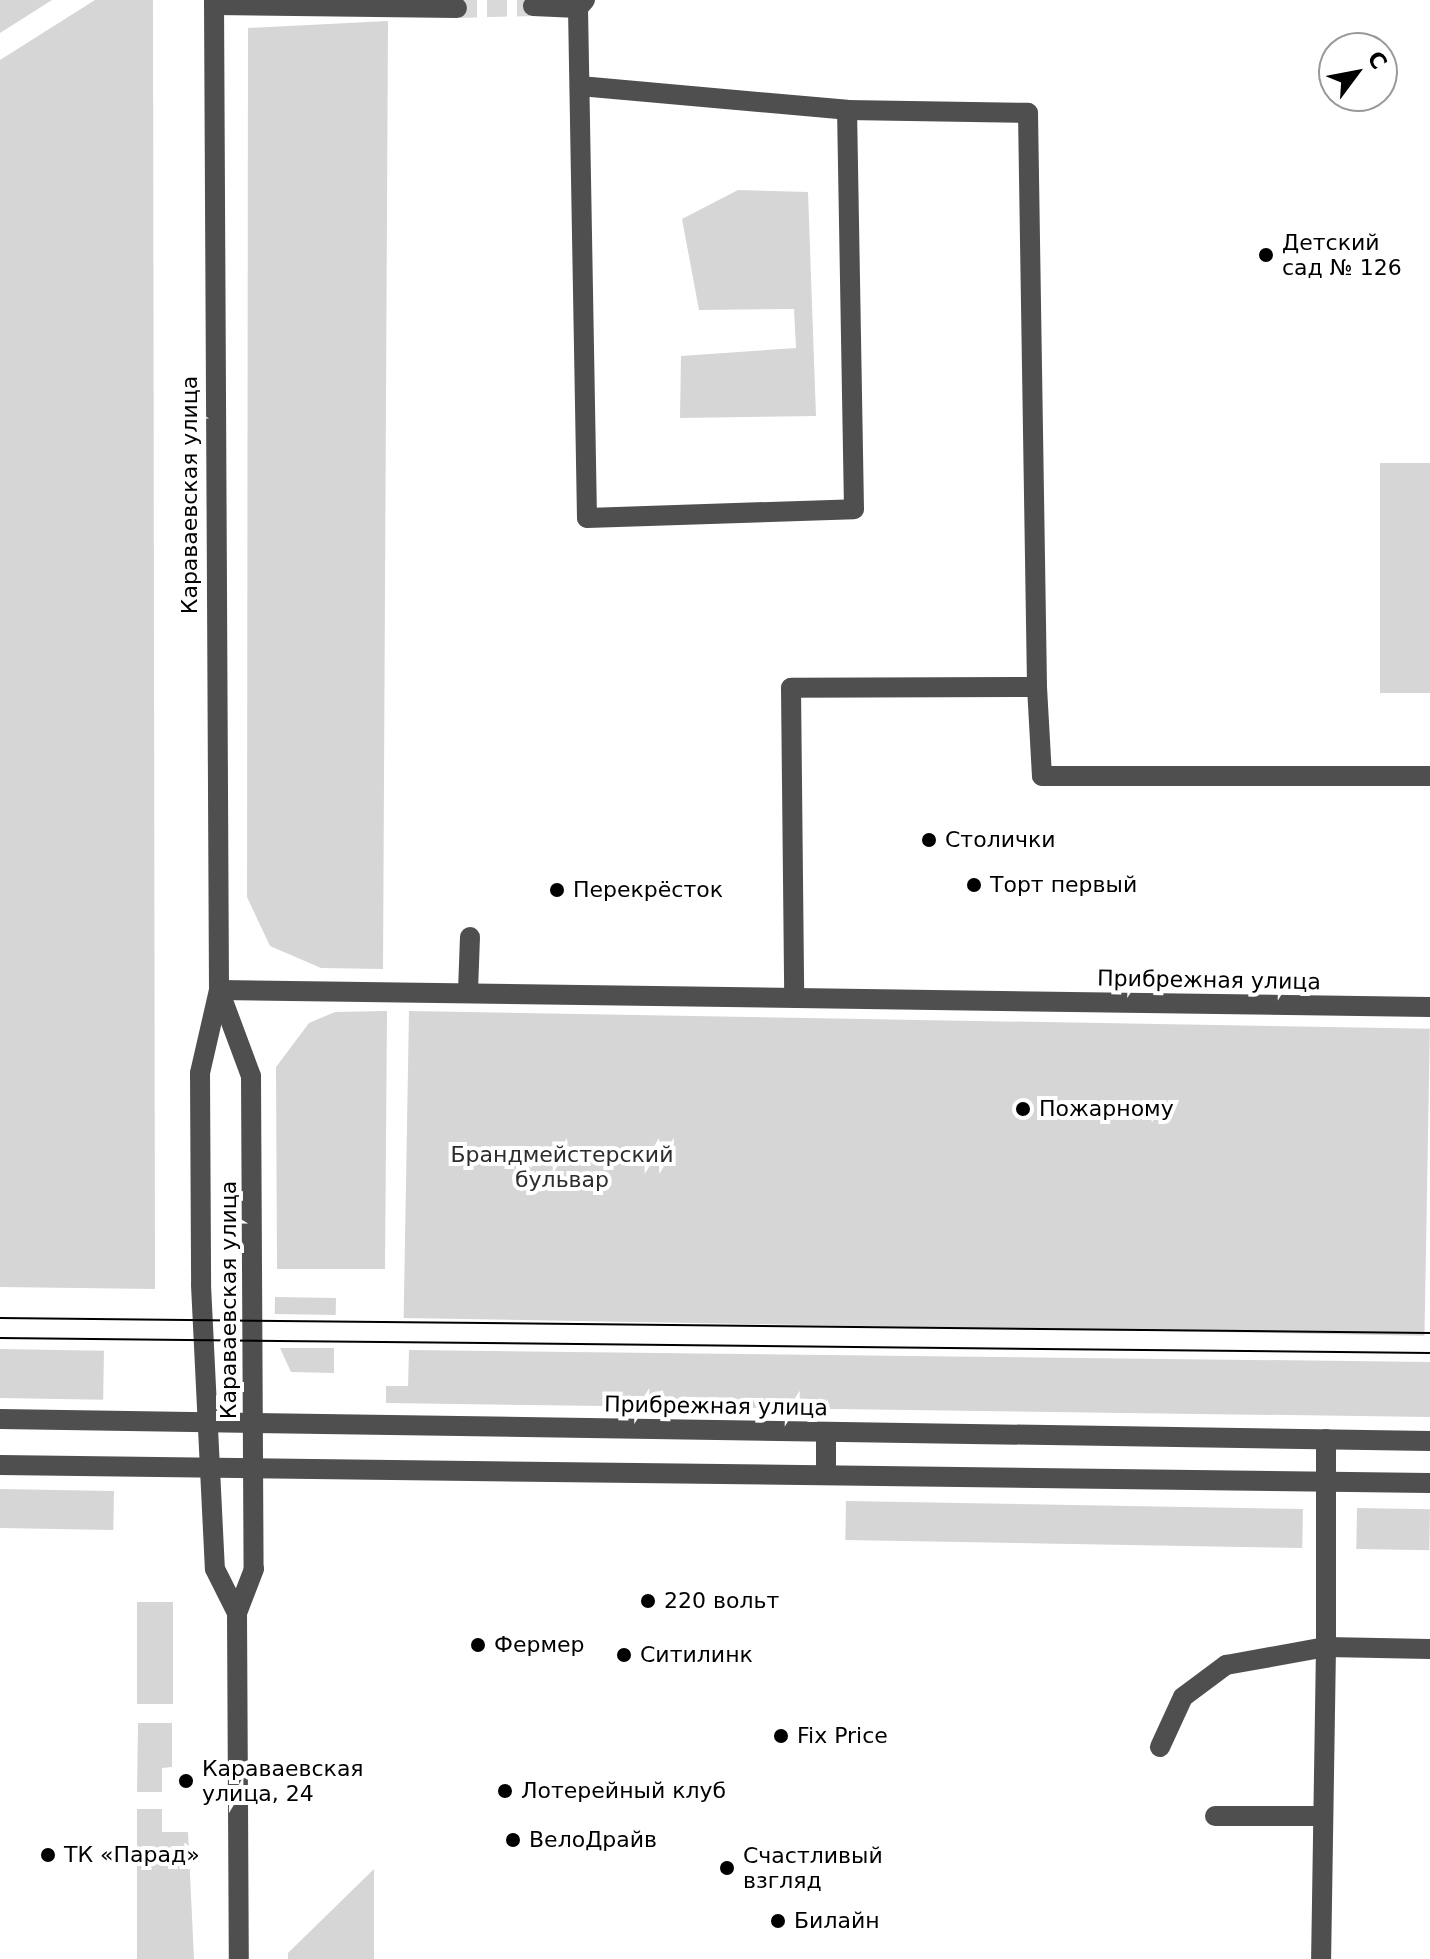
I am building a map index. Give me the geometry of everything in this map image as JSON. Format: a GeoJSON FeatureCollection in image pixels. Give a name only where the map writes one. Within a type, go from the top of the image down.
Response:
{"type":"FeatureCollection","features":[{"type":"Feature","properties":{"kind":"street"},"geometry":{"type":"LineString","coordinates":[[214,2],[432,4],[457,8]]}},
{"type":"Feature","properties":{"kind":"street","name":"Караваевская улица"},"geometry":{"type":"LineString","coordinates":[[214,2],[219,990],[200,1073],[208,1419],[215,1569],[237,1613]]}},
{"type":"Feature","properties":{"kind":"street"},"geometry":{"type":"LineString","coordinates":[[533,6],[581,4],[587,518],[854,509],[847,110]]}},
{"type":"Feature","properties":{"kind":"street"},"geometry":{"type":"LineString","coordinates":[[580,86],[847,110],[1028,113],[1037,687],[1042,776],[1430,776]]}},
{"type":"Feature","properties":{"kind":"street"},"geometry":{"type":"LineString","coordinates":[[794,996],[791,688],[1037,687]]}},
{"type":"Feature","properties":{"kind":"street"},"geometry":{"type":"LineString","coordinates":[[468,991],[470,937]]}},
{"type":"Feature","properties":{"kind":"street","name":"Караваевская улица"},"geometry":{"type":"LineString","coordinates":[[219,990],[251,1076],[254,1569],[237,1613],[239,1959]]}},
{"type":"Feature","properties":{"kind":"street","name":"Прибрежная улица"},"geometry":{"type":"LineString","coordinates":[[219,990],[468,991],[1430,1007]]}},
{"type":"Feature","properties":{"kind":"street","name":"Прибрежная улица"},"geometry":{"type":"LineString","coordinates":[[0,1419],[208,1419],[826,1433],[1430,1441]]}},
{"type":"Feature","properties":{"kind":"street"},"geometry":{"type":"LineString","coordinates":[[826,1433],[826,1475]]}},
{"type":"Feature","properties":{"kind":"street"},"geometry":{"type":"LineString","coordinates":[[1321,1959],[1326,1439]]}},
{"type":"Feature","properties":{"kind":"street"},"geometry":{"type":"LineString","coordinates":[[0,1465],[254,1472],[1430,1483]]}},
{"type":"Feature","properties":{"kind":"street"},"geometry":{"type":"LineString","coordinates":[[1160,1747],[1183,1697],[1226,1665],[1326,1647],[1430,1649]]}},
{"type":"Feature","properties":{"kind":"street"},"geometry":{"type":"LineString","coordinates":[[1215,1816],[1323,1816]]}},
{"type":"Feature","properties":{"kind":"green space"},"geometry":{"type":"Polygon","coordinates":[[[0,0],[52,0],[0,33],[0,0]]]}},
{"type":"Feature","properties":{"kind":"green space"},"geometry":{"type":"Polygon","coordinates":[[[95,0],[153,0],[155,1289],[0,1287],[0,60],[95,0]]]}},
{"type":"Feature","properties":{"kind":"green space"},"geometry":{"type":"Polygon","coordinates":[[[388,21],[383,969],[321,968],[270,946],[247,897],[248,28],[388,21]]]}},
{"type":"Feature","properties":{"kind":"green space"},"geometry":{"type":"Polygon","coordinates":[[[738,190],[808,192],[816,416],[680,418],[681,356],[796,348],[794,309],[699,310],[682,219],[738,190]]]}},
{"type":"Feature","properties":{"kind":"green space"},"geometry":{"type":"Polygon","coordinates":[[[1380,463],[1430,463],[1430,693],[1380,693],[1380,463]]]}},
{"type":"Feature","properties":{"kind":"green space"},"geometry":{"type":"Polygon","coordinates":[[[387,1011],[385,1269],[277,1269],[276,1067],[309,1023],[335,1012],[387,1011]]]}},
{"type":"Feature","properties":{"kind":"green space","name":"Брандмейстерский бульвар"},"geometry":{"type":"Polygon","coordinates":[[[409,1011],[1430,1029],[1424,1336],[404,1318],[409,1011]]]}},
{"type":"Feature","properties":{"kind":"green space"},"geometry":{"type":"Polygon","coordinates":[[[275,1297],[336,1298],[336,1315],[275,1314],[275,1297]]]}},
{"type":"Feature","properties":{"kind":"green space"},"geometry":{"type":"Polygon","coordinates":[[[280,1348],[334,1348],[334,1373],[291,1372],[280,1348]]]}},
{"type":"Feature","properties":{"kind":"green space"},"geometry":{"type":"Polygon","coordinates":[[[0,1349],[104,1351],[103,1400],[0,1398],[0,1349]]]}},
{"type":"Feature","properties":{"kind":"green space"},"geometry":{"type":"Polygon","coordinates":[[[409,1350],[1430,1362],[1430,1417],[386,1403],[386,1386],[408,1386],[409,1350]]]}},
{"type":"Feature","properties":{"kind":"green space"},"geometry":{"type":"Polygon","coordinates":[[[0,1489],[114,1491],[113,1530],[0,1528],[0,1489]]]}},
{"type":"Feature","properties":{"kind":"green space"},"geometry":{"type":"Polygon","coordinates":[[[846,1501],[1303,1509],[1302,1548],[845,1540],[846,1501]]]}},
{"type":"Feature","properties":{"kind":"green space"},"geometry":{"type":"Polygon","coordinates":[[[1357,1508],[1430,1509],[1429,1550],[1356,1549],[1357,1508]]]}},
{"type":"Feature","properties":{"kind":"green space"},"geometry":{"type":"Polygon","coordinates":[[[137,1602],[173,1602],[173,1704],[137,1704],[137,1602]]]}},
{"type":"Feature","properties":{"kind":"green space"},"geometry":{"type":"Polygon","coordinates":[[[138,1723],[172,1723],[172,1767],[162,1768],[162,1792],[137,1792],[138,1723]]]}},
{"type":"Feature","properties":{"kind":"green space"},"geometry":{"type":"Polygon","coordinates":[[[137,1809],[162,1809],[162,1832],[188,1832],[194,1959],[137,1959],[137,1809]]]}},
{"type":"Feature","properties":{"kind":"green space"},"geometry":{"type":"Polygon","coordinates":[[[374,1869],[374,1959],[288,1959],[288,1953],[374,1869]]]}},
{"type":"Feature","properties":{"kind":"tunnel"},"geometry":{"type":"LineString","coordinates":[[457,8],[533,6]]}},
{"type":"Feature","properties":{"kind":"tram line"},"geometry":{"type":"LineString","coordinates":[[0,1318],[1430,1333]]}},
{"type":"Feature","properties":{"kind":"tram line"},"geometry":{"type":"LineString","coordinates":[[0,1338],[1430,1353]]}},
{"type":"Feature","properties":{"kind":"place","name":"Детский сад № 126"},"geometry":{"type":"Point","coordinates":[1266,255]}},
{"type":"Feature","properties":{"kind":"place","name":"Столички"},"geometry":{"type":"Point","coordinates":[929,840]}},
{"type":"Feature","properties":{"kind":"place","name":"Торт первый"},"geometry":{"type":"Point","coordinates":[974,885]}},
{"type":"Feature","properties":{"kind":"place","name":"Перекрёсток"},"geometry":{"type":"Point","coordinates":[557,890]}},
{"type":"Feature","properties":{"kind":"place","name":"Пожарному"},"geometry":{"type":"Point","coordinates":[1023,1109]}},
{"type":"Feature","properties":{"kind":"place","name":"220 вольт"},"geometry":{"type":"Point","coordinates":[648,1601]}},
{"type":"Feature","properties":{"kind":"place","name":"Фермер"},"geometry":{"type":"Point","coordinates":[478,1645]}},
{"type":"Feature","properties":{"kind":"place","name":"Ситилинк"},"geometry":{"type":"Point","coordinates":[624,1655]}},
{"type":"Feature","properties":{"kind":"place","name":"Fix Price"},"geometry":{"type":"Point","coordinates":[781,1736]}},
{"type":"Feature","properties":{"kind":"place","name":"Караваевская улица, 24"},"geometry":{"type":"Point","coordinates":[186,1781]}},
{"type":"Feature","properties":{"kind":"place","name":"Лотерейный клуб"},"geometry":{"type":"Point","coordinates":[505,1791]}},
{"type":"Feature","properties":{"kind":"place","name":"ВелоДрайв"},"geometry":{"type":"Point","coordinates":[513,1840]}},
{"type":"Feature","properties":{"kind":"place","name":"ТК «Парад»"},"geometry":{"type":"Point","coordinates":[48,1855]}},
{"type":"Feature","properties":{"kind":"place","name":"Счастливый взгляд"},"geometry":{"type":"Point","coordinates":[727,1868]}},
{"type":"Feature","properties":{"kind":"place","name":"Билайн"},"geometry":{"type":"Point","coordinates":[778,1921]}}]}
